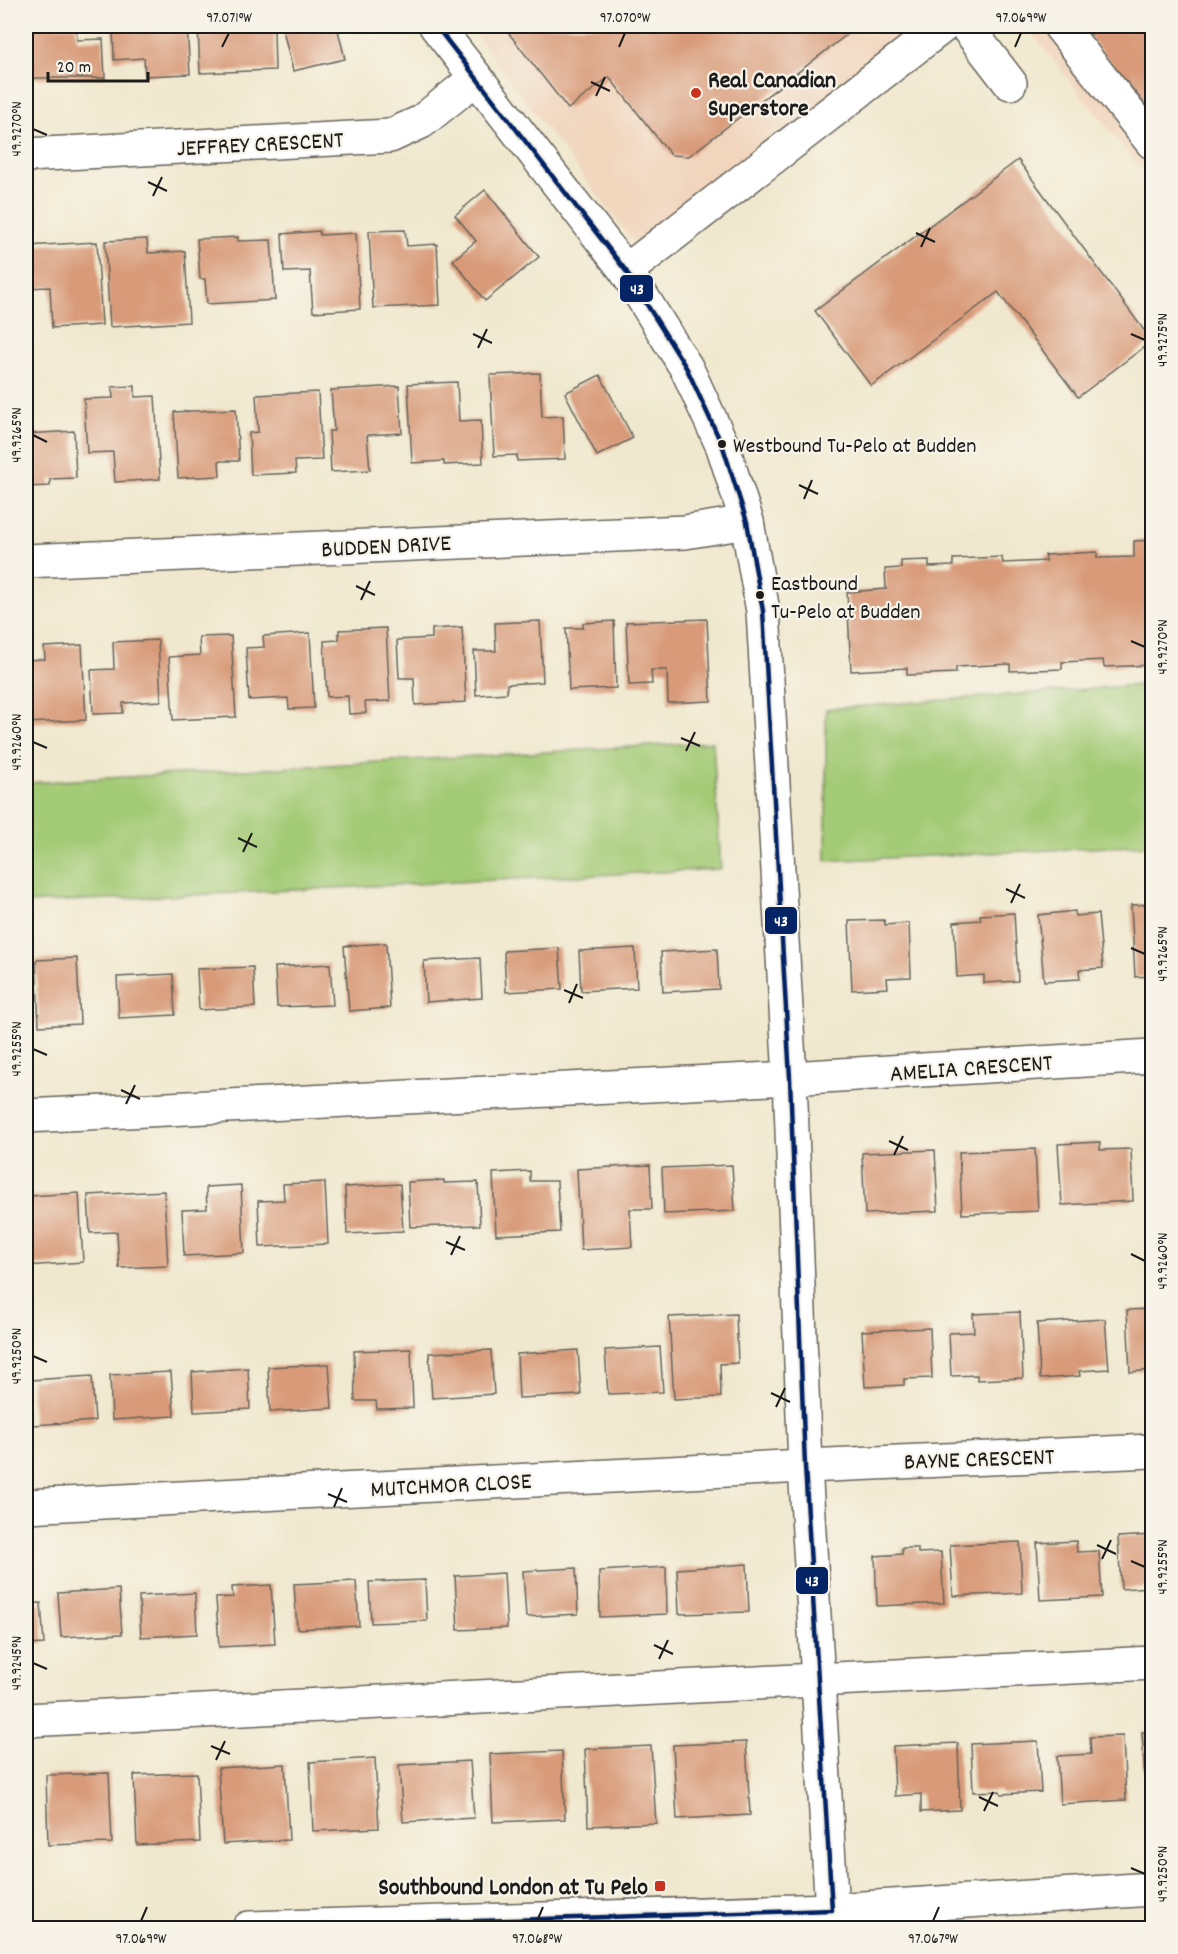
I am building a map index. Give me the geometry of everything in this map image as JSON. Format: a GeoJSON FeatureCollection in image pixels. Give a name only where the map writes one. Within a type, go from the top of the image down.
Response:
{"type":"FeatureCollection","features":[{"type":"Feature","properties":{"kind":"street"},"geometry":{"type":"LineString","coordinates":[[436,26],[626,271],[687,369],[723,447],[747,522],[763,611],[790,1078],[806,1466],[833,1919]]}},
{"type":"Feature","properties":{"kind":"street"},"geometry":{"type":"LineString","coordinates":[[626,271],[943,26]]}},
{"type":"Feature","properties":{"kind":"street"},"geometry":{"type":"LineString","coordinates":[[966,26],[1010,82]]}},
{"type":"Feature","properties":{"kind":"street"},"geometry":{"type":"LineString","coordinates":[[1060,26],[1152,142]]}},
{"type":"Feature","properties":{"kind":"street","name":"JEFFREY CRESCENT"},"geometry":{"type":"LineString","coordinates":[[26,155],[390,136],[421,122],[476,78]]}},
{"type":"Feature","properties":{"kind":"street","name":"BUDDEN DRIVE"},"geometry":{"type":"LineString","coordinates":[[26,561],[685,532],[747,522]]}},
{"type":"Feature","properties":{"kind":"street","name":"AMELIA CRESCENT"},"geometry":{"type":"LineString","coordinates":[[790,1078],[1152,1056]]}},
{"type":"Feature","properties":{"kind":"street"},"geometry":{"type":"LineString","coordinates":[[26,1116],[790,1078]]}},
{"type":"Feature","properties":{"kind":"street","name":"BAYNE CRESCENT"},"geometry":{"type":"LineString","coordinates":[[806,1466],[1152,1451]]}},
{"type":"Feature","properties":{"kind":"street","name":"MUTCHMOR CLOSE"},"geometry":{"type":"LineString","coordinates":[[26,1506],[806,1466]]}},
{"type":"Feature","properties":{"kind":"street"},"geometry":{"type":"LineString","coordinates":[[26,1720],[1152,1663]]}},
{"type":"Feature","properties":{"kind":"street"},"geometry":{"type":"LineString","coordinates":[[249,1929],[833,1919],[1152,1889]]}},
{"type":"Feature","properties":{"kind":"shaded area"},"geometry":{"type":"Polygon","coordinates":[[[469,26],[941,26],[650,264],[469,26]]]}},
{"type":"Feature","properties":{"kind":"shaded area"},"geometry":{"type":"Polygon","coordinates":[[[1026,26],[1152,26],[1152,183],[1026,26]]]}},
{"type":"Feature","properties":{"kind":"green space"},"geometry":{"type":"Polygon","coordinates":[[[1152,684],[1152,845],[826,861],[826,709],[1152,684]]]}},
{"type":"Feature","properties":{"kind":"green space"},"geometry":{"type":"Polygon","coordinates":[[[713,742],[721,869],[26,903],[26,783],[713,742]]]}},
{"type":"Feature","properties":{"kind":"building"},"geometry":{"type":"Polygon","coordinates":[[[29,26],[76,26],[77,40],[103,39],[105,78],[31,78],[29,26]]]}},
{"type":"Feature","properties":{"kind":"building"},"geometry":{"type":"Polygon","coordinates":[[[187,26],[190,74],[145,76],[144,58],[114,60],[113,28],[187,26]]]}},
{"type":"Feature","properties":{"kind":"building"},"geometry":{"type":"Polygon","coordinates":[[[198,26],[255,26],[255,31],[274,30],[275,70],[200,73],[198,26]]]}},
{"type":"Feature","properties":{"kind":"building"},"geometry":{"type":"Polygon","coordinates":[[[282,26],[337,26],[345,59],[293,71],[282,26]]]}},
{"type":"Feature","properties":{"kind":"building","name":"Real Canadian Superstore"},"geometry":{"type":"Polygon","coordinates":[[[503,26],[858,26],[689,156],[671,155],[609,77],[568,109],[503,26]]]}},
{"type":"Feature","properties":{"kind":"building"},"geometry":{"type":"Polygon","coordinates":[[[1102,26],[1152,26],[1152,113],[1089,36],[1102,26]]]}},
{"type":"Feature","properties":{"kind":"building"},"geometry":{"type":"Polygon","coordinates":[[[1018,160],[1152,341],[1078,397],[998,292],[871,386],[815,311],[1018,160]]]}},
{"type":"Feature","properties":{"kind":"building"},"geometry":{"type":"Polygon","coordinates":[[[485,190],[539,257],[485,301],[453,260],[476,241],[455,215],[485,190]]]}},
{"type":"Feature","properties":{"kind":"building"},"geometry":{"type":"Polygon","coordinates":[[[405,230],[407,246],[437,244],[440,305],[373,308],[369,231],[405,230]]]}},
{"type":"Feature","properties":{"kind":"building"},"geometry":{"type":"Polygon","coordinates":[[[319,231],[320,235],[356,233],[360,309],[313,312],[310,271],[284,272],[282,234],[319,231]]]}},
{"type":"Feature","properties":{"kind":"building"},"geometry":{"type":"Polygon","coordinates":[[[238,237],[238,241],[271,240],[275,300],[207,304],[205,279],[200,279],[197,239],[238,237]]]}},
{"type":"Feature","properties":{"kind":"building"},"geometry":{"type":"Polygon","coordinates":[[[147,239],[148,253],[185,251],[189,322],[110,327],[105,241],[147,239]]]}},
{"type":"Feature","properties":{"kind":"building"},"geometry":{"type":"Polygon","coordinates":[[[97,242],[102,325],[52,328],[50,287],[26,288],[26,246],[97,242]]]}},
{"type":"Feature","properties":{"kind":"building"},"geometry":{"type":"Polygon","coordinates":[[[540,373],[542,417],[563,416],[565,459],[517,461],[517,455],[494,456],[490,375],[540,373]]]}},
{"type":"Feature","properties":{"kind":"building"},"geometry":{"type":"Polygon","coordinates":[[[600,375],[633,438],[597,456],[565,393],[600,375]]]}},
{"type":"Feature","properties":{"kind":"building"},"geometry":{"type":"Polygon","coordinates":[[[457,382],[459,421],[481,420],[483,463],[444,465],[444,461],[412,463],[408,384],[457,382]]]}},
{"type":"Feature","properties":{"kind":"building"},"geometry":{"type":"Polygon","coordinates":[[[135,386],[135,397],[155,396],[160,479],[115,482],[113,452],[87,453],[84,399],[113,398],[112,387],[135,386]]]}},
{"type":"Feature","properties":{"kind":"building"},"geometry":{"type":"Polygon","coordinates":[[[399,386],[402,433],[367,435],[370,470],[331,472],[329,431],[334,431],[331,390],[399,386]]]}},
{"type":"Feature","properties":{"kind":"building"},"geometry":{"type":"Polygon","coordinates":[[[318,392],[322,460],[295,461],[296,473],[251,475],[249,433],[258,432],[256,395],[318,392]]]}},
{"type":"Feature","properties":{"kind":"building"},"geometry":{"type":"Polygon","coordinates":[[[236,409],[239,461],[219,461],[220,476],[178,478],[174,412],[236,409]]]}},
{"type":"Feature","properties":{"kind":"building"},"geometry":{"type":"Polygon","coordinates":[[[74,431],[76,478],[50,479],[50,486],[26,487],[26,434],[74,431]]]}},
{"type":"Feature","properties":{"kind":"building"},"geometry":{"type":"Polygon","coordinates":[[[1152,540],[1152,665],[1104,667],[1103,660],[1062,662],[1062,669],[1010,671],[1010,664],[956,667],[956,673],[907,675],[907,668],[851,671],[847,592],[886,589],[885,569],[901,568],[901,561],[929,560],[929,567],[953,566],[953,559],[1002,557],[1003,563],[1046,561],[1045,555],[1097,552],[1097,558],[1134,557],[1134,541],[1152,540]]]}},
{"type":"Feature","properties":{"kind":"building"},"geometry":{"type":"Polygon","coordinates":[[[707,619],[711,701],[668,703],[667,670],[651,670],[652,684],[629,685],[626,622],[707,619]]]}},
{"type":"Feature","properties":{"kind":"building"},"geometry":{"type":"Polygon","coordinates":[[[540,621],[543,682],[507,684],[507,693],[476,695],[474,651],[496,651],[495,623],[540,621]]]}},
{"type":"Feature","properties":{"kind":"building"},"geometry":{"type":"Polygon","coordinates":[[[614,621],[616,688],[569,690],[566,628],[583,628],[583,623],[614,621]]]}},
{"type":"Feature","properties":{"kind":"building"},"geometry":{"type":"Polygon","coordinates":[[[462,627],[466,702],[415,705],[414,678],[399,678],[397,640],[432,638],[432,629],[462,627]]]}},
{"type":"Feature","properties":{"kind":"building"},"geometry":{"type":"Polygon","coordinates":[[[386,628],[390,701],[365,702],[366,713],[349,714],[348,696],[327,697],[324,641],[339,640],[339,630],[386,628]]]}},
{"type":"Feature","properties":{"kind":"building"},"geometry":{"type":"Polygon","coordinates":[[[310,633],[314,708],[289,709],[288,698],[249,700],[246,648],[264,647],[263,636],[310,633]]]}},
{"type":"Feature","properties":{"kind":"building"},"geometry":{"type":"Polygon","coordinates":[[[231,636],[236,717],[173,720],[169,657],[200,655],[199,637],[231,636]]]}},
{"type":"Feature","properties":{"kind":"building"},"geometry":{"type":"Polygon","coordinates":[[[158,640],[161,701],[123,703],[123,713],[93,714],[91,670],[114,669],[113,642],[158,640]]]}},
{"type":"Feature","properties":{"kind":"building"},"geometry":{"type":"Polygon","coordinates":[[[82,645],[86,720],[26,723],[26,660],[45,659],[44,647],[82,645]]]}},
{"type":"Feature","properties":{"kind":"building"},"geometry":{"type":"Polygon","coordinates":[[[1152,904],[1152,976],[1135,977],[1131,905],[1152,904]]]}},
{"type":"Feature","properties":{"kind":"building"},"geometry":{"type":"Polygon","coordinates":[[[1075,911],[1075,916],[1098,914],[1103,968],[1079,970],[1080,979],[1044,981],[1038,915],[1075,911]]]}},
{"type":"Feature","properties":{"kind":"building"},"geometry":{"type":"Polygon","coordinates":[[[1014,913],[1018,981],[984,983],[984,975],[957,977],[954,922],[981,920],[980,915],[1014,913]]]}},
{"type":"Feature","properties":{"kind":"building"},"geometry":{"type":"Polygon","coordinates":[[[884,920],[885,925],[909,923],[911,977],[887,978],[888,988],[852,990],[849,921],[884,920]]]}},
{"type":"Feature","properties":{"kind":"building"},"geometry":{"type":"Polygon","coordinates":[[[386,943],[390,1008],[349,1011],[344,946],[386,943]]]}},
{"type":"Feature","properties":{"kind":"building"},"geometry":{"type":"Polygon","coordinates":[[[559,948],[562,989],[506,992],[504,951],[559,948]]]}},
{"type":"Feature","properties":{"kind":"building"},"geometry":{"type":"Polygon","coordinates":[[[635,948],[637,988],[581,991],[579,951],[635,948]]]}},
{"type":"Feature","properties":{"kind":"building"},"geometry":{"type":"Polygon","coordinates":[[[717,949],[719,989],[663,992],[661,952],[717,949]]]}},
{"type":"Feature","properties":{"kind":"building"},"geometry":{"type":"Polygon","coordinates":[[[77,958],[80,1024],[39,1026],[36,960],[77,958]]]}},
{"type":"Feature","properties":{"kind":"building"},"geometry":{"type":"Polygon","coordinates":[[[480,958],[482,998],[426,1002],[424,961],[480,958]]]}},
{"type":"Feature","properties":{"kind":"building"},"geometry":{"type":"Polygon","coordinates":[[[330,964],[333,1005],[277,1007],[275,967],[330,964]]]}},
{"type":"Feature","properties":{"kind":"building"},"geometry":{"type":"Polygon","coordinates":[[[253,967],[255,1007],[199,1010],[197,969],[253,967]]]}},
{"type":"Feature","properties":{"kind":"building"},"geometry":{"type":"Polygon","coordinates":[[[173,974],[175,1015],[119,1018],[117,977],[173,974]]]}},
{"type":"Feature","properties":{"kind":"building"},"geometry":{"type":"Polygon","coordinates":[[[1100,1142],[1100,1150],[1131,1149],[1133,1201],[1062,1205],[1058,1144],[1100,1142]]]}},
{"type":"Feature","properties":{"kind":"building"},"geometry":{"type":"Polygon","coordinates":[[[1035,1149],[1038,1211],[962,1214],[959,1152],[1035,1149]]]}},
{"type":"Feature","properties":{"kind":"building"},"geometry":{"type":"Polygon","coordinates":[[[935,1150],[938,1211],[865,1214],[862,1153],[935,1150]]]}},
{"type":"Feature","properties":{"kind":"building"},"geometry":{"type":"Polygon","coordinates":[[[650,1165],[652,1209],[630,1209],[632,1247],[581,1250],[577,1169],[650,1165]]]}},
{"type":"Feature","properties":{"kind":"building"},"geometry":{"type":"Polygon","coordinates":[[[732,1165],[735,1211],[664,1214],[662,1168],[732,1165]]]}},
{"type":"Feature","properties":{"kind":"building"},"geometry":{"type":"Polygon","coordinates":[[[530,1171],[530,1181],[557,1181],[560,1232],[496,1235],[493,1173],[530,1171]]]}},
{"type":"Feature","properties":{"kind":"building"},"geometry":{"type":"Polygon","coordinates":[[[444,1180],[444,1183],[478,1182],[480,1225],[410,1227],[408,1182],[444,1180]]]}},
{"type":"Feature","properties":{"kind":"building"},"geometry":{"type":"Polygon","coordinates":[[[325,1182],[328,1244],[260,1247],[258,1201],[284,1200],[283,1184],[325,1182]]]}},
{"type":"Feature","properties":{"kind":"building"},"geometry":{"type":"Polygon","coordinates":[[[400,1184],[403,1231],[347,1234],[345,1187],[400,1184]]]}},
{"type":"Feature","properties":{"kind":"building"},"geometry":{"type":"Polygon","coordinates":[[[241,1185],[244,1253],[184,1256],[182,1210],[207,1209],[206,1187],[241,1185]]]}},
{"type":"Feature","properties":{"kind":"building"},"geometry":{"type":"Polygon","coordinates":[[[164,1191],[168,1266],[119,1268],[117,1232],[90,1233],[88,1195],[164,1191]]]}},
{"type":"Feature","properties":{"kind":"building"},"geometry":{"type":"Polygon","coordinates":[[[79,1193],[83,1262],[26,1266],[26,1226],[31,1225],[29,1196],[79,1193]]]}},
{"type":"Feature","properties":{"kind":"building"},"geometry":{"type":"Polygon","coordinates":[[[1152,1309],[1152,1370],[1130,1372],[1127,1310],[1152,1309]]]}},
{"type":"Feature","properties":{"kind":"building"},"geometry":{"type":"Polygon","coordinates":[[[1020,1312],[1023,1378],[977,1380],[977,1375],[951,1376],[949,1333],[974,1332],[973,1314],[1020,1312]]]}},
{"type":"Feature","properties":{"kind":"building"},"geometry":{"type":"Polygon","coordinates":[[[736,1314],[738,1363],[720,1364],[721,1397],[674,1399],[669,1317],[736,1314]]]}},
{"type":"Feature","properties":{"kind":"building"},"geometry":{"type":"Polygon","coordinates":[[[1105,1319],[1109,1369],[1079,1371],[1080,1376],[1040,1379],[1037,1323],[1105,1319]]]}},
{"type":"Feature","properties":{"kind":"building"},"geometry":{"type":"Polygon","coordinates":[[[930,1328],[932,1378],[904,1379],[904,1385],[865,1387],[862,1331],[930,1328]]]}},
{"type":"Feature","properties":{"kind":"building"},"geometry":{"type":"Polygon","coordinates":[[[660,1347],[663,1392],[608,1394],[605,1350],[660,1347]]]}},
{"type":"Feature","properties":{"kind":"building"},"geometry":{"type":"Polygon","coordinates":[[[411,1349],[413,1408],[377,1409],[376,1401],[355,1401],[354,1351],[411,1349]]]}},
{"type":"Feature","properties":{"kind":"building"},"geometry":{"type":"Polygon","coordinates":[[[491,1350],[494,1394],[432,1398],[429,1353],[491,1350]]]}},
{"type":"Feature","properties":{"kind":"building"},"geometry":{"type":"Polygon","coordinates":[[[578,1350],[581,1395],[519,1398],[517,1354],[578,1350]]]}},
{"type":"Feature","properties":{"kind":"building"},"geometry":{"type":"Polygon","coordinates":[[[329,1364],[332,1408],[270,1412],[268,1367],[329,1364]]]}},
{"type":"Feature","properties":{"kind":"building"},"geometry":{"type":"Polygon","coordinates":[[[248,1368],[250,1409],[194,1412],[192,1372],[248,1368]]]}},
{"type":"Feature","properties":{"kind":"building"},"geometry":{"type":"Polygon","coordinates":[[[171,1372],[174,1416],[112,1420],[110,1375],[171,1372]]]}},
{"type":"Feature","properties":{"kind":"building"},"geometry":{"type":"Polygon","coordinates":[[[92,1376],[95,1421],[33,1425],[31,1380],[92,1376]]]}},
{"type":"Feature","properties":{"kind":"building"},"geometry":{"type":"Polygon","coordinates":[[[1152,1535],[1152,1587],[1121,1589],[1118,1537],[1152,1535]]]}},
{"type":"Feature","properties":{"kind":"building"},"geometry":{"type":"Polygon","coordinates":[[[1076,1541],[1077,1552],[1099,1551],[1102,1597],[1040,1600],[1037,1543],[1076,1541]]]}},
{"type":"Feature","properties":{"kind":"building"},"geometry":{"type":"Polygon","coordinates":[[[1020,1542],[1022,1593],[953,1596],[950,1545],[1020,1542]]]}},
{"type":"Feature","properties":{"kind":"building"},"geometry":{"type":"Polygon","coordinates":[[[902,1548],[918,1548],[918,1553],[941,1552],[944,1603],[877,1606],[875,1556],[902,1554],[902,1548]]]}},
{"type":"Feature","properties":{"kind":"building"},"geometry":{"type":"Polygon","coordinates":[[[747,1564],[749,1612],[679,1614],[677,1569],[747,1564]]]}},
{"type":"Feature","properties":{"kind":"building"},"geometry":{"type":"Polygon","coordinates":[[[666,1567],[667,1614],[600,1617],[599,1571],[666,1567]]]}},
{"type":"Feature","properties":{"kind":"building"},"geometry":{"type":"Polygon","coordinates":[[[576,1568],[578,1614],[526,1617],[523,1571],[576,1568]]]}},
{"type":"Feature","properties":{"kind":"building"},"geometry":{"type":"Polygon","coordinates":[[[504,1573],[507,1628],[458,1630],[455,1576],[504,1573]]]}},
{"type":"Feature","properties":{"kind":"building"},"geometry":{"type":"Polygon","coordinates":[[[425,1580],[427,1621],[371,1623],[369,1582],[425,1580]]]}},
{"type":"Feature","properties":{"kind":"building"},"geometry":{"type":"Polygon","coordinates":[[[356,1581],[359,1626],[297,1629],[294,1584],[356,1581]]]}},
{"type":"Feature","properties":{"kind":"building"},"geometry":{"type":"Polygon","coordinates":[[[271,1585],[275,1644],[219,1647],[216,1598],[233,1597],[232,1587],[271,1585]]]}},
{"type":"Feature","properties":{"kind":"building"},"geometry":{"type":"Polygon","coordinates":[[[119,1589],[122,1634],[61,1637],[58,1593],[119,1589]]]}},
{"type":"Feature","properties":{"kind":"building"},"geometry":{"type":"Polygon","coordinates":[[[195,1593],[197,1634],[141,1637],[139,1596],[195,1593]]]}},
{"type":"Feature","properties":{"kind":"building"},"geometry":{"type":"Polygon","coordinates":[[[41,1603],[44,1644],[26,1645],[26,1604],[41,1603]]]}},
{"type":"Feature","properties":{"kind":"building"},"geometry":{"type":"Polygon","coordinates":[[[1142,1732],[1152,1732],[1152,1780],[1145,1780],[1142,1732]]]}},
{"type":"Feature","properties":{"kind":"building"},"geometry":{"type":"Polygon","coordinates":[[[1123,1736],[1126,1800],[1060,1804],[1057,1756],[1091,1754],[1090,1737],[1123,1736]]]}},
{"type":"Feature","properties":{"kind":"building"},"geometry":{"type":"Polygon","coordinates":[[[1038,1741],[1041,1792],[1001,1794],[1000,1791],[973,1792],[971,1744],[1038,1741]]]}},
{"type":"Feature","properties":{"kind":"building"},"geometry":{"type":"Polygon","coordinates":[[[746,1742],[750,1815],[677,1819],[673,1745],[746,1742]]]}},
{"type":"Feature","properties":{"kind":"building"},"geometry":{"type":"Polygon","coordinates":[[[958,1743],[960,1810],[921,1812],[921,1794],[895,1796],[893,1746],[958,1743]]]}},
{"type":"Feature","properties":{"kind":"building"},"geometry":{"type":"Polygon","coordinates":[[[651,1746],[656,1823],[588,1826],[585,1749],[651,1746]]]}},
{"type":"Feature","properties":{"kind":"building"},"geometry":{"type":"Polygon","coordinates":[[[562,1751],[565,1819],[493,1822],[490,1754],[562,1751]]]}},
{"type":"Feature","properties":{"kind":"building"},"geometry":{"type":"Polygon","coordinates":[[[375,1758],[379,1828],[313,1831],[310,1762],[375,1758]]]}},
{"type":"Feature","properties":{"kind":"building"},"geometry":{"type":"Polygon","coordinates":[[[470,1761],[474,1818],[403,1822],[399,1765],[470,1761]]]}},
{"type":"Feature","properties":{"kind":"building"},"geometry":{"type":"Polygon","coordinates":[[[285,1764],[289,1840],[223,1844],[218,1768],[285,1764]]]}},
{"type":"Feature","properties":{"kind":"building"},"geometry":{"type":"Polygon","coordinates":[[[109,1773],[112,1843],[48,1845],[46,1775],[109,1773]]]}},
{"type":"Feature","properties":{"kind":"building"},"geometry":{"type":"Polygon","coordinates":[[[197,1773],[200,1842],[137,1845],[134,1775],[197,1773]]]}},
{"type":"Feature","properties":{"kind":"transit line","name":"43"},"geometry":{"type":"LineString","coordinates":[[436,26],[626,271],[687,369],[723,447],[747,522],[763,611],[790,1078],[805,1466],[832,1910]]}},
{"type":"Feature","properties":{"kind":"transit line","name":"43"},"geometry":{"type":"LineString","coordinates":[[249,1928],[832,1910]]}},
{"type":"Feature","properties":{"kind":"place","name":"Real Canadian Superstore"},"geometry":{"type":"Point","coordinates":[696,93]}},
{"type":"Feature","properties":{"kind":"place","name":"Westbound Tu-Pelo at Budden"},"geometry":{"type":"Point","coordinates":[722,444]}},
{"type":"Feature","properties":{"kind":"place","name":"Eastbound Tu-Pelo at Budden"},"geometry":{"type":"Point","coordinates":[760,595]}},
{"type":"Feature","properties":{"kind":"place","name":"Southbound London at Tu Pelo"},"geometry":{"type":"Point","coordinates":[660,1886]}}]}
